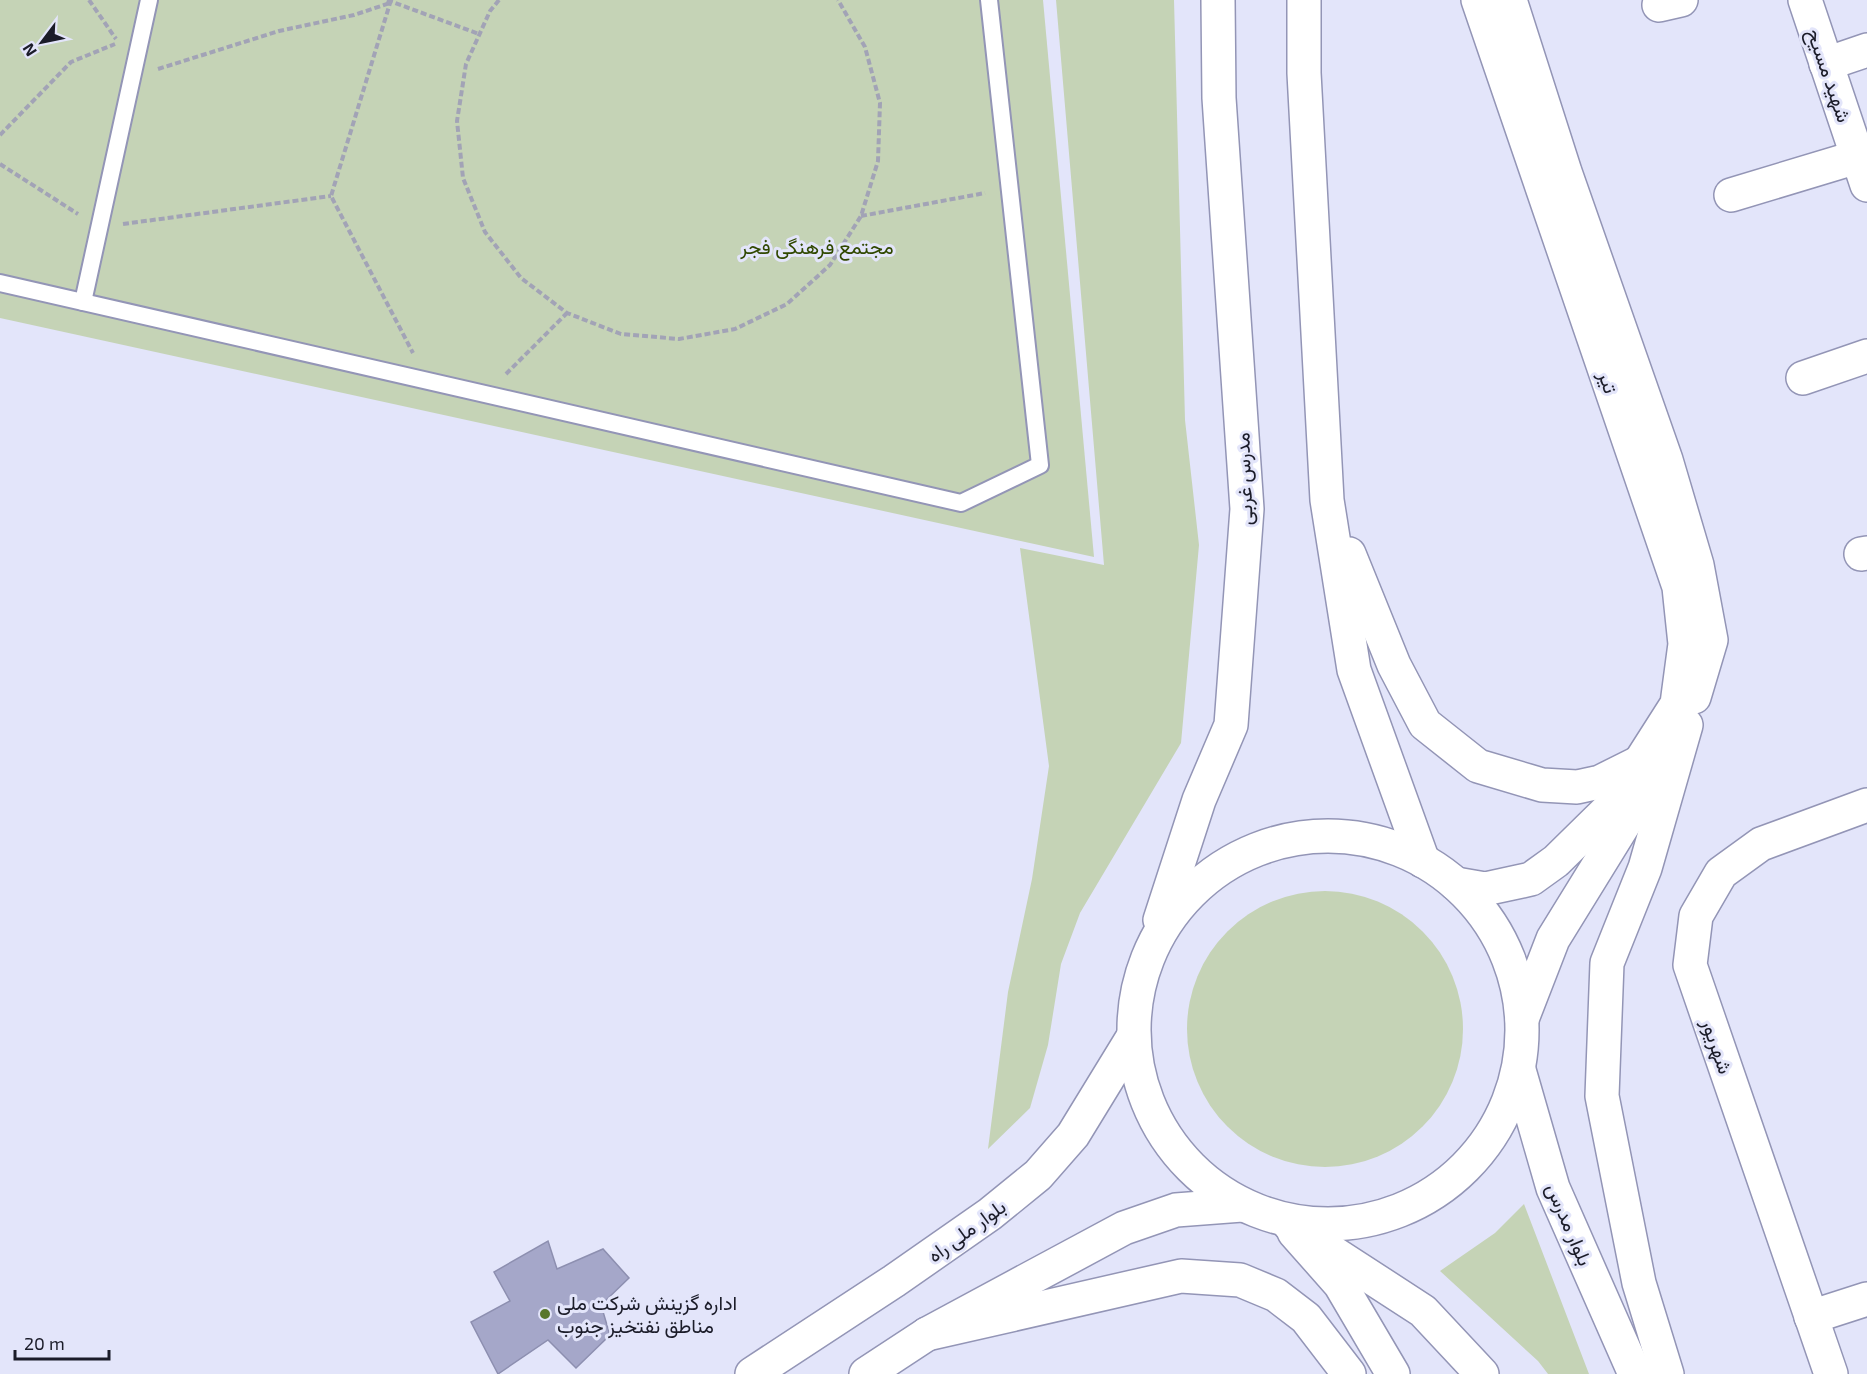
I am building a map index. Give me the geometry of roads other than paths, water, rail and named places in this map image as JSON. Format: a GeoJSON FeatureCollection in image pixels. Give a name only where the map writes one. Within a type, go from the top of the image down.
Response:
{"type":"FeatureCollection","features":[{"type":"Feature","properties":{"kind":"main road","name":"مدرس غربی"},"geometry":{"type":"LineString","coordinates":[[1153,944],[1199,800],[1231,725],[1247,508],[1219,98],[1218,0]]}},
{"type":"Feature","properties":{"kind":"main road"},"geometry":{"type":"LineString","coordinates":[[1304,0],[1304,73],[1327,500],[1354,670],[1423,861]]}},
{"type":"Feature","properties":{"kind":"main road","name":"تیر"},"geometry":{"type":"LineString","coordinates":[[1456,884],[1485,889],[1531,879],[1556,861],[1613,805],[1677,704],[1685,644],[1679,586],[1479,0]]}},
{"type":"Feature","properties":{"kind":"main road","name":"تیر"},"geometry":{"type":"LineString","coordinates":[[1510,0],[1565,172],[1666,460],[1697,565],[1711,640],[1645,868],[1607,963],[1602,1096],[1639,1282],[1667,1374]]}},
{"type":"Feature","properties":{"kind":"main road","name":"شهید مسیح"},"geometry":{"type":"LineString","coordinates":[[1805,0],[1862,171]]}},
{"type":"Feature","properties":{"kind":"main road"},"geometry":{"type":"LineString","coordinates":[[1826,64],[1867,50]]}},
{"type":"Feature","properties":{"kind":"main road"},"geometry":{"type":"LineString","coordinates":[[1731,195],[1862,171]]}},
{"type":"Feature","properties":{"kind":"main road"},"geometry":{"type":"LineString","coordinates":[[1803,378],[1867,356]]}},
{"type":"Feature","properties":{"kind":"main road"},"geometry":{"type":"LineString","coordinates":[[1327,500],[1394,665],[1425,724],[1478,766],[1542,785],[1577,787],[1600,782],[1640,762]]}},
{"type":"Feature","properties":{"kind":"main road"},"geometry":{"type":"LineString","coordinates":[[1522,1019],[1553,939],[1686,725]]}},
{"type":"Feature","properties":{"kind":"main road","name":"شهریور"},"geometry":{"type":"LineString","coordinates":[[1831,1374],[1690,965],[1696,916],[1721,873],[1761,844],[1867,805]]}},
{"type":"Feature","properties":{"kind":"main road"},"geometry":{"type":"LineString","coordinates":[[1282,1220],[1334,1226],[1385,1217],[1433,1195],[1473,1162],[1502,1119],[1519,1070],[1522,1019],[1512,969],[1490,923],[1456,884],[1423,861],[1382,843],[1337,836],[1292,839],[1248,852],[1210,875],[1177,906],[1153,944],[1137,989],[1133,1037],[1142,1088],[1164,1136],[1198,1176],[1242,1205],[1282,1220],[1424,1311],[1482,1374]]}},
{"type":"Feature","properties":{"kind":"main road","name":"بلوار ملی راه"},"geometry":{"type":"LineString","coordinates":[[752,1374],[971,1228],[1038,1175],[1072,1135],[1133,1037]]}},
{"type":"Feature","properties":{"kind":"main road","name":"بلوار مدرس"},"geometry":{"type":"LineString","coordinates":[[1519,1070],[1553,1188],[1635,1374]]}},
{"type":"Feature","properties":{"kind":"main road"},"geometry":{"type":"LineString","coordinates":[[866,1374],[927,1334],[1124,1228],[1176,1210],[1242,1205]]}},
{"type":"Feature","properties":{"kind":"main road"},"geometry":{"type":"LineString","coordinates":[[1282,1220],[1340,1284],[1393,1374]]}},
{"type":"Feature","properties":{"kind":"main road"},"geometry":{"type":"LineString","coordinates":[[927,1334],[1181,1276],[1240,1280],[1276,1295],[1306,1318],[1349,1374]]}},
{"type":"Feature","properties":{"kind":"main road"},"geometry":{"type":"LineString","coordinates":[[1811,1317],[1867,1299]]}},
{"type":"Feature","properties":{"kind":"lane"},"geometry":{"type":"LineString","coordinates":[[83,302],[149,0]]}},
{"type":"Feature","properties":{"kind":"lane"},"geometry":{"type":"LineString","coordinates":[[0,283],[961,503],[1040,465],[989,0]]}},
{"type":"Feature","properties":{"kind":"place","name":"اداره گزینش شرکت ملی مناطق نفتخیز جنوب"},"geometry":{"type":"Point","coordinates":[545,1314]}},
{"type":"Feature","properties":{"kind":"park label","name":"مجتمع فرهنگی فجر"},"geometry":{"type":"Point","coordinates":[817,246]}}]}
